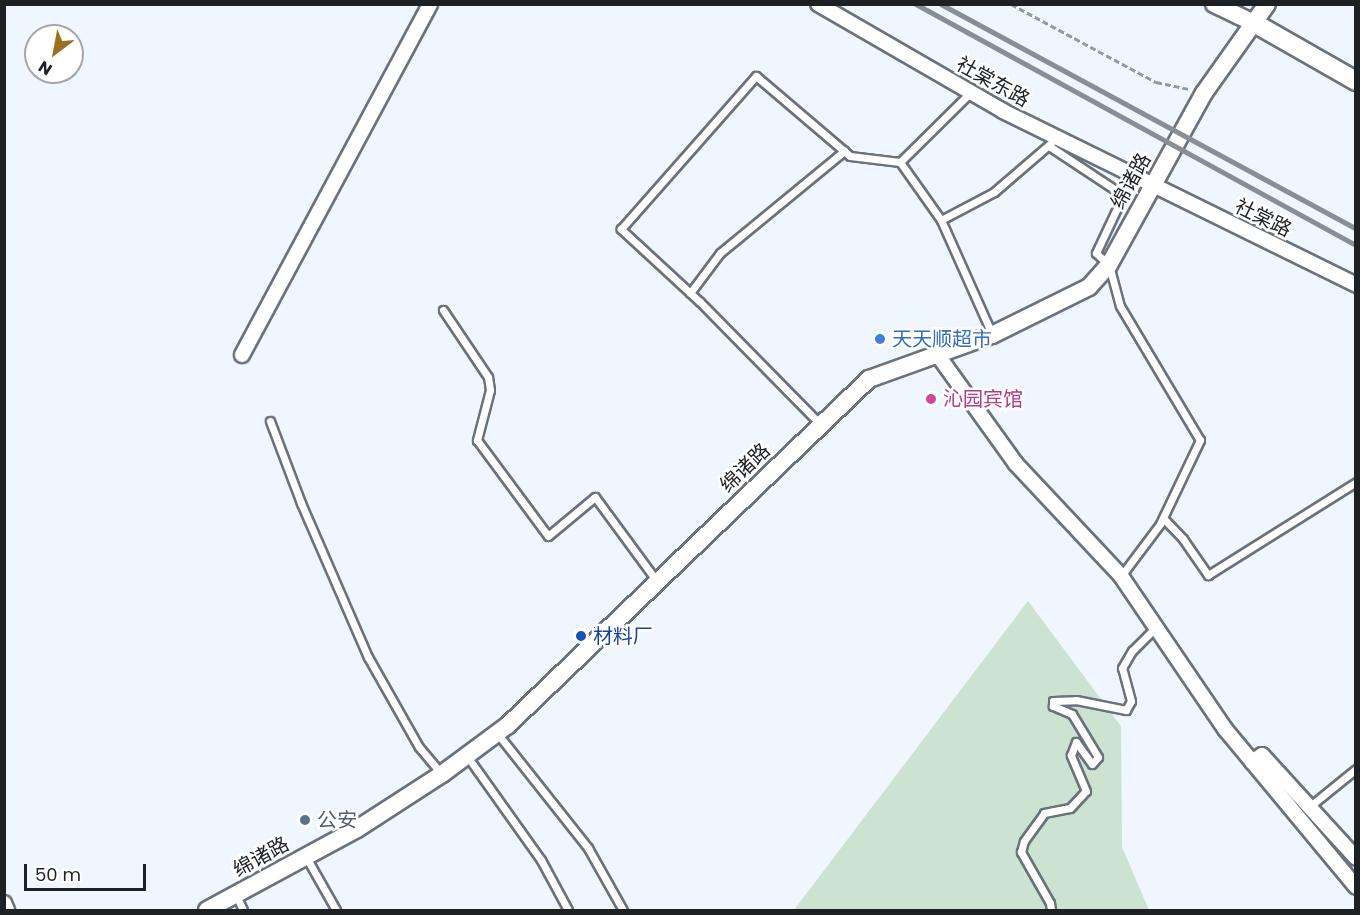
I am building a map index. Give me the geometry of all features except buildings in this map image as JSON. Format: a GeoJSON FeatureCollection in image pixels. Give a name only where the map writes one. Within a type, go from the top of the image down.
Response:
{"type":"FeatureCollection","features":[{"type":"Feature","properties":{"kind":"main road"},"geometry":{"type":"LineString","coordinates":[[1256,24],[1356,81]]}},
{"type":"Feature","properties":{"kind":"street"},"geometry":{"type":"LineString","coordinates":[[242,355],[430,4]]}},
{"type":"Feature","properties":{"kind":"street","name":"社棠东路"},"geometry":{"type":"LineString","coordinates":[[818,4],[1053,142],[1153,186]]}},
{"type":"Feature","properties":{"kind":"street"},"geometry":{"type":"LineString","coordinates":[[1214,4],[1256,24]]}},
{"type":"Feature","properties":{"kind":"street","name":"绵诸路"},"geometry":{"type":"LineString","coordinates":[[207,910],[357,829],[442,774],[497,733],[869,379],[992,334],[1089,287],[1109,265],[1204,93],[1256,24],[1267,4]]}},
{"type":"Feature","properties":{"kind":"street","name":"社棠路"},"geometry":{"type":"LineString","coordinates":[[1153,186],[1356,285]]}},
{"type":"Feature","properties":{"kind":"street"},"geometry":{"type":"LineString","coordinates":[[937,354],[1016,464],[1121,576],[1225,729],[1356,887]]}},
{"type":"Feature","properties":{"kind":"street"},"geometry":{"type":"LineString","coordinates":[[1252,762],[1262,755],[1356,858]]}},
{"type":"Feature","properties":{"kind":"street"},"geometry":{"type":"LineString","coordinates":[[4,903],[7,910]]}},
{"type":"Feature","properties":{"kind":"lane"},"geometry":{"type":"LineString","coordinates":[[821,425],[690,293],[621,230],[756,76],[850,156],[900,162],[941,220],[992,334]]}},
{"type":"Feature","properties":{"kind":"lane"},"geometry":{"type":"LineString","coordinates":[[900,162],[971,92]]}},
{"type":"Feature","properties":{"kind":"lane"},"geometry":{"type":"LineString","coordinates":[[941,220],[994,192],[1053,142],[1117,191],[1118,206],[1096,253],[1109,265],[1120,306],[1200,440],[1163,518],[1121,576]]}},
{"type":"Feature","properties":{"kind":"lane"},"geometry":{"type":"LineString","coordinates":[[690,293],[720,253],[844,151]]}},
{"type":"Feature","properties":{"kind":"lane"},"geometry":{"type":"LineString","coordinates":[[443,310],[488,377],[490,390],[477,440],[548,537],[595,497],[657,582]]}},
{"type":"Feature","properties":{"kind":"lane"},"geometry":{"type":"LineString","coordinates":[[270,421],[301,503],[368,657],[419,747],[442,774]]}},
{"type":"Feature","properties":{"kind":"lane"},"geometry":{"type":"LineString","coordinates":[[1163,518],[1183,539],[1208,575],[1356,482]]}},
{"type":"Feature","properties":{"kind":"lane"},"geometry":{"type":"LineString","coordinates":[[1051,910],[1050,903],[1035,881],[1021,852],[1024,841],[1044,813],[1070,808],[1086,791],[1071,755],[1076,742],[1092,764],[1098,757],[1072,714],[1053,706],[1053,701],[1076,700],[1126,710],[1131,701],[1122,668],[1132,651],[1156,627]]}},
{"type":"Feature","properties":{"kind":"lane"},"geometry":{"type":"LineString","coordinates":[[497,733],[588,848],[623,910]]}},
{"type":"Feature","properties":{"kind":"lane"},"geometry":{"type":"LineString","coordinates":[[467,756],[541,860],[568,910]]}},
{"type":"Feature","properties":{"kind":"lane"},"geometry":{"type":"LineString","coordinates":[[1309,807],[1356,769]]}},
{"type":"Feature","properties":{"kind":"lane"},"geometry":{"type":"LineString","coordinates":[[306,857],[336,910]]}},
{"type":"Feature","properties":{"kind":"lane"},"geometry":{"type":"LineString","coordinates":[[236,895],[243,910]]}},
{"type":"Feature","properties":{"kind":"path"},"geometry":{"type":"LineString","coordinates":[[1011,4],[1156,82],[1204,93]]}},
{"type":"Feature","properties":{"kind":"green space"},"geometry":{"type":"Polygon","coordinates":[[[1028,601],[1121,726],[1122,847],[1149,910],[794,910],[1028,601]]]}},
{"type":"Feature","properties":{"kind":"railway"},"geometry":{"type":"LineString","coordinates":[[916,4],[1356,245]]}},
{"type":"Feature","properties":{"kind":"railway"},"geometry":{"type":"LineString","coordinates":[[941,4],[1356,228]]}},
{"type":"Feature","properties":{"kind":"place","name":"天天顺超市"},"geometry":{"type":"Point","coordinates":[880,339]}},
{"type":"Feature","properties":{"kind":"place","name":"沁园宾馆"},"geometry":{"type":"Point","coordinates":[931,399]}},
{"type":"Feature","properties":{"kind":"place","name":"材料厂"},"geometry":{"type":"Point","coordinates":[581,636]}},
{"type":"Feature","properties":{"kind":"place","name":"公安"},"geometry":{"type":"Point","coordinates":[305,820]}}]}
